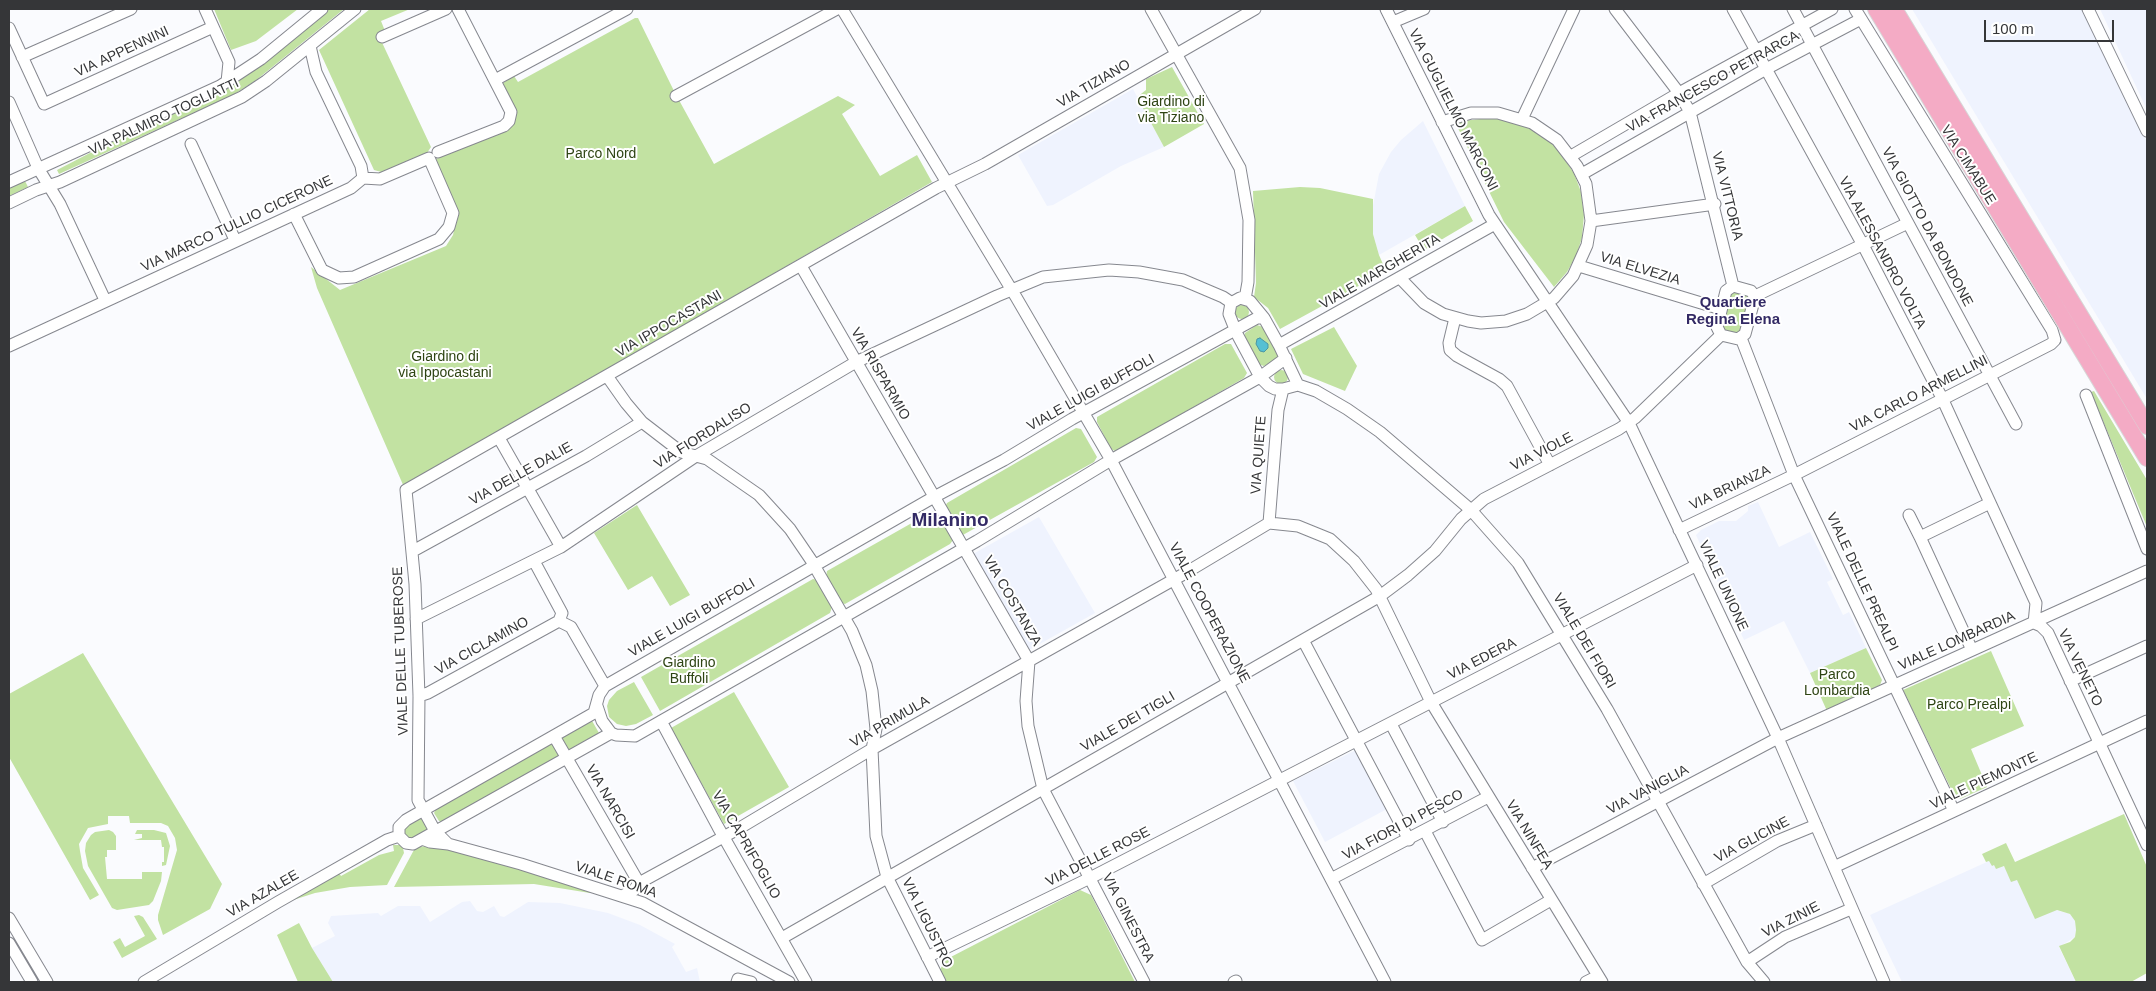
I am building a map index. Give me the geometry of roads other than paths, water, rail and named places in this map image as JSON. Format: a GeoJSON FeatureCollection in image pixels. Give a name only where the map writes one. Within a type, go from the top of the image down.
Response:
{"type":"FeatureCollection","features":[{"type":"Feature","properties":{"kind":"highway"},"geometry":{"type":"LineString","coordinates":[[1876,9],[2147,458]]}},
{"type":"Feature","properties":{"kind":"highway"},"geometry":{"type":"LineString","coordinates":[[1894,9],[2147,426]]}},
{"type":"Feature","properties":{"kind":"street"},"geometry":{"type":"LineString","coordinates":[[9,28],[22,57],[131,9]]}},
{"type":"Feature","properties":{"kind":"street"},"geometry":{"type":"LineString","coordinates":[[205,9],[227,56],[229,70],[227,82]]}},
{"type":"Feature","properties":{"kind":"street","name":"VIA PALMIRO TOGLIATTI"},"geometry":{"type":"LineString","coordinates":[[9,182],[227,82],[261,60],[322,9]]}},
{"type":"Feature","properties":{"kind":"street","name":"VIA PALMIRO TOGLIATTI"},"geometry":{"type":"LineString","coordinates":[[9,203],[36,190],[50,186],[242,97],[266,81],[355,9]]}},
{"type":"Feature","properties":{"kind":"street"},"geometry":{"type":"LineString","coordinates":[[382,37],[446,9]]}},
{"type":"Feature","properties":{"kind":"street"},"geometry":{"type":"LineString","coordinates":[[438,152],[504,126],[509,121],[511,112],[458,9]]}},
{"type":"Feature","properties":{"kind":"street"},"geometry":{"type":"LineString","coordinates":[[495,80],[627,9]]}},
{"type":"Feature","properties":{"kind":"street"},"geometry":{"type":"LineString","coordinates":[[676,96],[838,9]]}},
{"type":"Feature","properties":{"kind":"street","name":"VIALE COOPERAZIONE"},"geometry":{"type":"LineString","coordinates":[[842,9],[1012,290],[1111,460],[1385,982]]}},
{"type":"Feature","properties":{"kind":"street"},"geometry":{"type":"LineString","coordinates":[[1151,9],[1240,168],[1248,220],[1248,301]]}},
{"type":"Feature","properties":{"kind":"street","name":"VIA TIZIANO"},"geometry":{"type":"LineString","coordinates":[[946,183],[985,164],[1255,9]]}},
{"type":"Feature","properties":{"kind":"street","name":"VIA GUGLIELMO MARCONI"},"geometry":{"type":"LineString","coordinates":[[1386,9],[1495,224]]}},
{"type":"Feature","properties":{"kind":"street"},"geometry":{"type":"LineString","coordinates":[[1393,22],[1424,9]]}},
{"type":"Feature","properties":{"kind":"street"},"geometry":{"type":"LineString","coordinates":[[1522,119],[1574,9]]}},
{"type":"Feature","properties":{"kind":"street","name":"VIA VITTORIA"},"geometry":{"type":"LineString","coordinates":[[1615,9],[1690,112],[1733,286]]}},
{"type":"Feature","properties":{"kind":"street","name":"VIA ALESSANDRO VOLTA"},"geometry":{"type":"LineString","coordinates":[[1733,9],[1863,245],[1942,398],[1990,503]]}},
{"type":"Feature","properties":{"kind":"street","name":"VIA GIOTTO DA BONDONE"},"geometry":{"type":"LineString","coordinates":[[1793,9],[2016,424]]}},
{"type":"Feature","properties":{"kind":"street","name":"VIA FRANCESCO PETRARCA"},"geometry":{"type":"LineString","coordinates":[[1571,156],[1678,93],[1832,9]]}},
{"type":"Feature","properties":{"kind":"street"},"geometry":{"type":"LineString","coordinates":[[2088,9],[2147,132]]}},
{"type":"Feature","properties":{"kind":"street","name":"VIA FRANCESCO PETRARCA"},"geometry":{"type":"LineString","coordinates":[[1582,174],[1812,44],[1858,14]]}},
{"type":"Feature","properties":{"kind":"street","name":"VIA CIMABUE"},"geometry":{"type":"LineString","coordinates":[[1858,14],[2055,338]]}},
{"type":"Feature","properties":{"kind":"street","name":"VIA APPENNINI"},"geometry":{"type":"LineString","coordinates":[[22,57],[44,104],[213,27]]}},
{"type":"Feature","properties":{"kind":"street"},"geometry":{"type":"LineString","coordinates":[[294,214],[322,270],[339,278],[354,277],[438,239],[449,227],[453,213],[429,158],[380,179],[363,178],[361,166],[316,72],[310,46]]}},
{"type":"Feature","properties":{"kind":"street"},"geometry":{"type":"LineString","coordinates":[[227,56],[239,64],[261,60]]}},
{"type":"Feature","properties":{"kind":"street"},"geometry":{"type":"LineString","coordinates":[[9,102],[38,168],[50,186],[105,300]]}},
{"type":"Feature","properties":{"kind":"street"},"geometry":{"type":"LineString","coordinates":[[1400,278],[1424,303],[1455,318],[1481,323],[1506,321],[1527,314],[1549,302],[1568,283],[1579,266],[1587,245],[1591,221],[1588,195],[1582,174],[1571,156],[1550,134],[1522,119],[1486,112],[1461,115],[1442,122]]}},
{"type":"Feature","properties":{"kind":"street"},"geometry":{"type":"LineString","coordinates":[[190,144],[236,240]]}},
{"type":"Feature","properties":{"kind":"street","name":"VIA MARCO TULLIO CICERONE"},"geometry":{"type":"LineString","coordinates":[[9,346],[351,188],[363,178]]}},
{"type":"Feature","properties":{"kind":"street","name":"VIA IPPOCASTANI"},"geometry":{"type":"LineString","coordinates":[[406,490],[946,183]]}},
{"type":"Feature","properties":{"kind":"street"},"geometry":{"type":"LineString","coordinates":[[1591,221],[1714,204]]}},
{"type":"Feature","properties":{"kind":"street"},"geometry":{"type":"LineString","coordinates":[[1755,296],[1908,223]]}},
{"type":"Feature","properties":{"kind":"street","name":"VIALE MARGHERITA"},"geometry":{"type":"LineString","coordinates":[[1280,344],[1495,224]]}},
{"type":"Feature","properties":{"kind":"street","name":"VIALE UNIONE"},"geometry":{"type":"LineString","coordinates":[[1495,224],[1629,423],[1778,738],[1884,982]]}},
{"type":"Feature","properties":{"kind":"street","name":"VIA RISPARMIO"},"geometry":{"type":"LineString","coordinates":[[801,266],[934,497]]}},
{"type":"Feature","properties":{"kind":"street","name":"VIA ELVEZIA"},"geometry":{"type":"LineString","coordinates":[[1579,266],[1721,309]]}},
{"type":"Feature","properties":{"kind":"street","name":"VIA FIORDALISO"},"geometry":{"type":"LineString","coordinates":[[416,619],[561,547],[696,456],[856,362],[1043,277],[1109,270],[1140,272],[1183,280],[1223,297],[1232,303]]}},
{"type":"Feature","properties":{"kind":"street"},"geometry":{"type":"LineString","coordinates":[[1733,286],[1749,290],[1755,296],[1746,332],[1741,338],[1721,334],[1717,327],[1726,291],[1733,286]]}},
{"type":"Feature","properties":{"kind":"street"},"geometry":{"type":"LineString","coordinates":[[1238,298],[1248,301],[1264,318],[1280,344],[1298,385],[1283,389],[1272,388],[1260,377],[1235,330],[1229,314],[1232,303],[1238,298]]}},
{"type":"Feature","properties":{"kind":"street","name":"VIALE LUIGI BUFFOLI"},"geometry":{"type":"LineString","coordinates":[[605,686],[934,497],[1004,460],[1084,412],[1257,318],[1264,318]]}},
{"type":"Feature","properties":{"kind":"street"},"geometry":{"type":"LineString","coordinates":[[1455,318],[1449,343],[1450,350],[1457,356],[1499,379],[1506,386],[1550,465]]}},
{"type":"Feature","properties":{"kind":"street","name":"VIA VIOLE"},"geometry":{"type":"LineString","coordinates":[[1471,510],[1484,499],[1629,423],[1721,334]]}},
{"type":"Feature","properties":{"kind":"street","name":"VIALE DELLE PREALPI"},"geometry":{"type":"LineString","coordinates":[[1741,338],[1794,475],[1954,811]]}},
{"type":"Feature","properties":{"kind":"street","name":"VIA CARLO ARMELLINI"},"geometry":{"type":"LineString","coordinates":[[1794,475],[2051,344],[2055,338]]}},
{"type":"Feature","properties":{"kind":"street"},"geometry":{"type":"LineString","coordinates":[[534,561],[562,613],[559,621],[571,627],[605,686],[597,700],[602,721],[611,733],[635,736],[964,548],[1111,460],[1260,377],[1286,358]]}},
{"type":"Feature","properties":{"kind":"street"},"geometry":{"type":"LineString","coordinates":[[607,376],[626,404],[642,422],[681,452],[707,459],[759,495],[790,529],[814,566],[843,618]]}},
{"type":"Feature","properties":{"kind":"street","name":"VIALE DEI FIORI"},"geometry":{"type":"LineString","coordinates":[[1298,385],[1316,391],[1347,409],[1380,432],[1471,510],[1518,563],[1564,635],[1607,708],[1747,962],[1764,982]]}},
{"type":"Feature","properties":{"kind":"street","name":"VIA QUIETE"},"geometry":{"type":"LineString","coordinates":[[1269,523],[1278,410],[1283,389]]}},
{"type":"Feature","properties":{"kind":"street"},"geometry":{"type":"LineString","coordinates":[[2086,395],[2147,549]]}},
{"type":"Feature","properties":{"kind":"street","name":"VIA DELLE DALIE"},"geometry":{"type":"LineString","coordinates":[[413,550],[528,488],[642,422]]}},
{"type":"Feature","properties":{"kind":"street"},"geometry":{"type":"LineString","coordinates":[[499,438],[561,547]]}},
{"type":"Feature","properties":{"kind":"street","name":"VIA BRIANZA"},"geometry":{"type":"LineString","coordinates":[[1680,530],[1794,475]]}},
{"type":"Feature","properties":{"kind":"street","name":"VIALE DELLE TUBEROSE"},"geometry":{"type":"LineString","coordinates":[[406,490],[413,550],[419,696],[418,800],[435,831]]}},
{"type":"Feature","properties":{"kind":"street"},"geometry":{"type":"LineString","coordinates":[[934,497],[964,548]]}},
{"type":"Feature","properties":{"kind":"street"},"geometry":{"type":"LineString","coordinates":[[1920,537],[1990,503],[2036,602],[2034,623]]}},
{"type":"Feature","properties":{"kind":"street","name":"VIALE DEI TIGLI"},"geometry":{"type":"LineString","coordinates":[[782,938],[1380,596],[1435,551],[1471,510]]}},
{"type":"Feature","properties":{"kind":"street"},"geometry":{"type":"LineString","coordinates":[[1910,514],[1972,650]]}},
{"type":"Feature","properties":{"kind":"street","name":"VIA PRIMULA"},"geometry":{"type":"LineString","coordinates":[[624,896],[634,890],[639,883],[724,837],[872,749],[1269,523]]}},
{"type":"Feature","properties":{"kind":"street","name":"VIA NINFEA"},"geometry":{"type":"LineString","coordinates":[[1269,523],[1298,526],[1330,539],[1354,560],[1380,596],[1431,702],[1600,979]]}},
{"type":"Feature","properties":{"kind":"street","name":"VIA COSTANZA"},"geometry":{"type":"LineString","coordinates":[[964,548],[1029,661],[1026,701],[1028,726],[1043,789]]}},
{"type":"Feature","properties":{"kind":"street","name":"VIA EDERA"},"geometry":{"type":"LineString","coordinates":[[1280,780],[1564,635],[1696,565]]}},
{"type":"Feature","properties":{"kind":"street","name":"VIALE LOMBARDIA"},"geometry":{"type":"LineString","coordinates":[[1778,738],[2147,571]]}},
{"type":"Feature","properties":{"kind":"street","name":"VIA LIGUSTRO"},"geometry":{"type":"LineString","coordinates":[[843,618],[858,643],[872,691],[876,729],[872,749],[872,790],[876,836],[887,877],[940,982]]}},
{"type":"Feature","properties":{"kind":"street","name":"VIA CICLAMINO"},"geometry":{"type":"LineString","coordinates":[[419,696],[428,694],[559,621]]}},
{"type":"Feature","properties":{"kind":"street","name":"VIA VENETO"},"geometry":{"type":"LineString","coordinates":[[2034,623],[2042,626],[2048,634],[2147,845]]}},
{"type":"Feature","properties":{"kind":"street"},"geometry":{"type":"LineString","coordinates":[[1303,640],[1408,840]]}},
{"type":"Feature","properties":{"kind":"street"},"geometry":{"type":"LineString","coordinates":[[2070,681],[2147,646]]}},
{"type":"Feature","properties":{"kind":"street"},"geometry":{"type":"LineString","coordinates":[[399,836],[399,827],[402,823],[594,713],[597,706]]}},
{"type":"Feature","properties":{"kind":"street","name":"VIA CAPRIFOGLIO"},"geometry":{"type":"LineString","coordinates":[[660,721],[806,982]]}},
{"type":"Feature","properties":{"kind":"street","name":"VIALE PIEMONTE"},"geometry":{"type":"LineString","coordinates":[[1834,867],[2147,721]]}},
{"type":"Feature","properties":{"kind":"street"},"geometry":{"type":"LineString","coordinates":[[1391,724],[1443,822]]}},
{"type":"Feature","properties":{"kind":"street"},"geometry":{"type":"LineString","coordinates":[[422,839],[566,756],[611,733]]}},
{"type":"Feature","properties":{"kind":"street","name":"VIA NARCISI"},"geometry":{"type":"LineString","coordinates":[[554,736],[639,883]]}},
{"type":"Feature","properties":{"kind":"street","name":"VIA VANIGLIA"},"geometry":{"type":"LineString","coordinates":[[1532,868],[1778,738]]}},
{"type":"Feature","properties":{"kind":"street","name":"VIA DELLE ROSE"},"geometry":{"type":"LineString","coordinates":[[927,957],[1090,878],[1280,780]]}},
{"type":"Feature","properties":{"kind":"street","name":"VIA GINESTRA"},"geometry":{"type":"LineString","coordinates":[[1043,789],[1144,982]]}},
{"type":"Feature","properties":{"kind":"street","name":"VIA FIORI DI PESCO"},"geometry":{"type":"LineString","coordinates":[[1332,880],[1488,797]]}},
{"type":"Feature","properties":{"kind":"street","name":"VIA GLICINE"},"geometry":{"type":"LineString","coordinates":[[1703,884],[1777,841],[1816,825]]}},
{"type":"Feature","properties":{"kind":"street","name":"VIALE ROMA"},"geometry":{"type":"LineString","coordinates":[[435,831],[448,844]]}},
{"type":"Feature","properties":{"kind":"street"},"geometry":{"type":"LineString","coordinates":[[1426,831],[1482,940],[1551,900]]}},
{"type":"Feature","properties":{"kind":"street","name":"VIALE ROMA"},"geometry":{"type":"LineString","coordinates":[[399,836],[402,841],[409,844],[422,839],[448,844],[643,902],[789,982]]}},
{"type":"Feature","properties":{"kind":"street","name":"VIA AZALEE"},"geometry":{"type":"LineString","coordinates":[[144,982],[278,902],[387,840],[399,836]]}},
{"type":"Feature","properties":{"kind":"street","name":"VIA ZINIE"},"geometry":{"type":"LineString","coordinates":[[1747,962],[1785,937],[1851,909]]}},
{"type":"Feature","properties":{"kind":"street"},"geometry":{"type":"LineString","coordinates":[[9,918],[47,982]]}},
{"type":"Feature","properties":{"kind":"street"},"geometry":{"type":"LineString","coordinates":[[9,943],[32,982]]}},
{"type":"Feature","properties":{"kind":"street"},"geometry":{"type":"LineString","coordinates":[[1586,982],[1600,979]]}},
{"type":"Feature","properties":{"kind":"street"},"geometry":{"type":"LineString","coordinates":[[738,981],[751,982]]}},
{"type":"Feature","properties":{"kind":"water"},"geometry":{"type":"Polygon","coordinates":[[[1260,338],[1268,344],[1268,348],[1264,352],[1260,351],[1256,344],[1257,339],[1260,338]]]}},
{"type":"Feature","properties":{"kind":"district","name":"Quartiere Regina Elena"},"geometry":{"type":"Point","coordinates":[1733,312]}},
{"type":"Feature","properties":{"kind":"district","name":"Milanino"},"geometry":{"type":"Point","coordinates":[950,521]}},
{"type":"Feature","properties":{"kind":"park label","name":"Giardino di via Tiziano"},"geometry":{"type":"Point","coordinates":[1171,110]}},
{"type":"Feature","properties":{"kind":"park label","name":"Parco Nord"},"geometry":{"type":"Point","coordinates":[601,154]}},
{"type":"Feature","properties":{"kind":"park label","name":"Giardino di via Ippocastani"},"geometry":{"type":"Point","coordinates":[445,366]}},
{"type":"Feature","properties":{"kind":"park label","name":"Giardino Buffoli"},"geometry":{"type":"Point","coordinates":[689,672]}},
{"type":"Feature","properties":{"kind":"park label","name":"Parco Lombardia"},"geometry":{"type":"Point","coordinates":[1837,684]}},
{"type":"Feature","properties":{"kind":"park label","name":"Parco Prealpi"},"geometry":{"type":"Point","coordinates":[1969,705]}}]}
